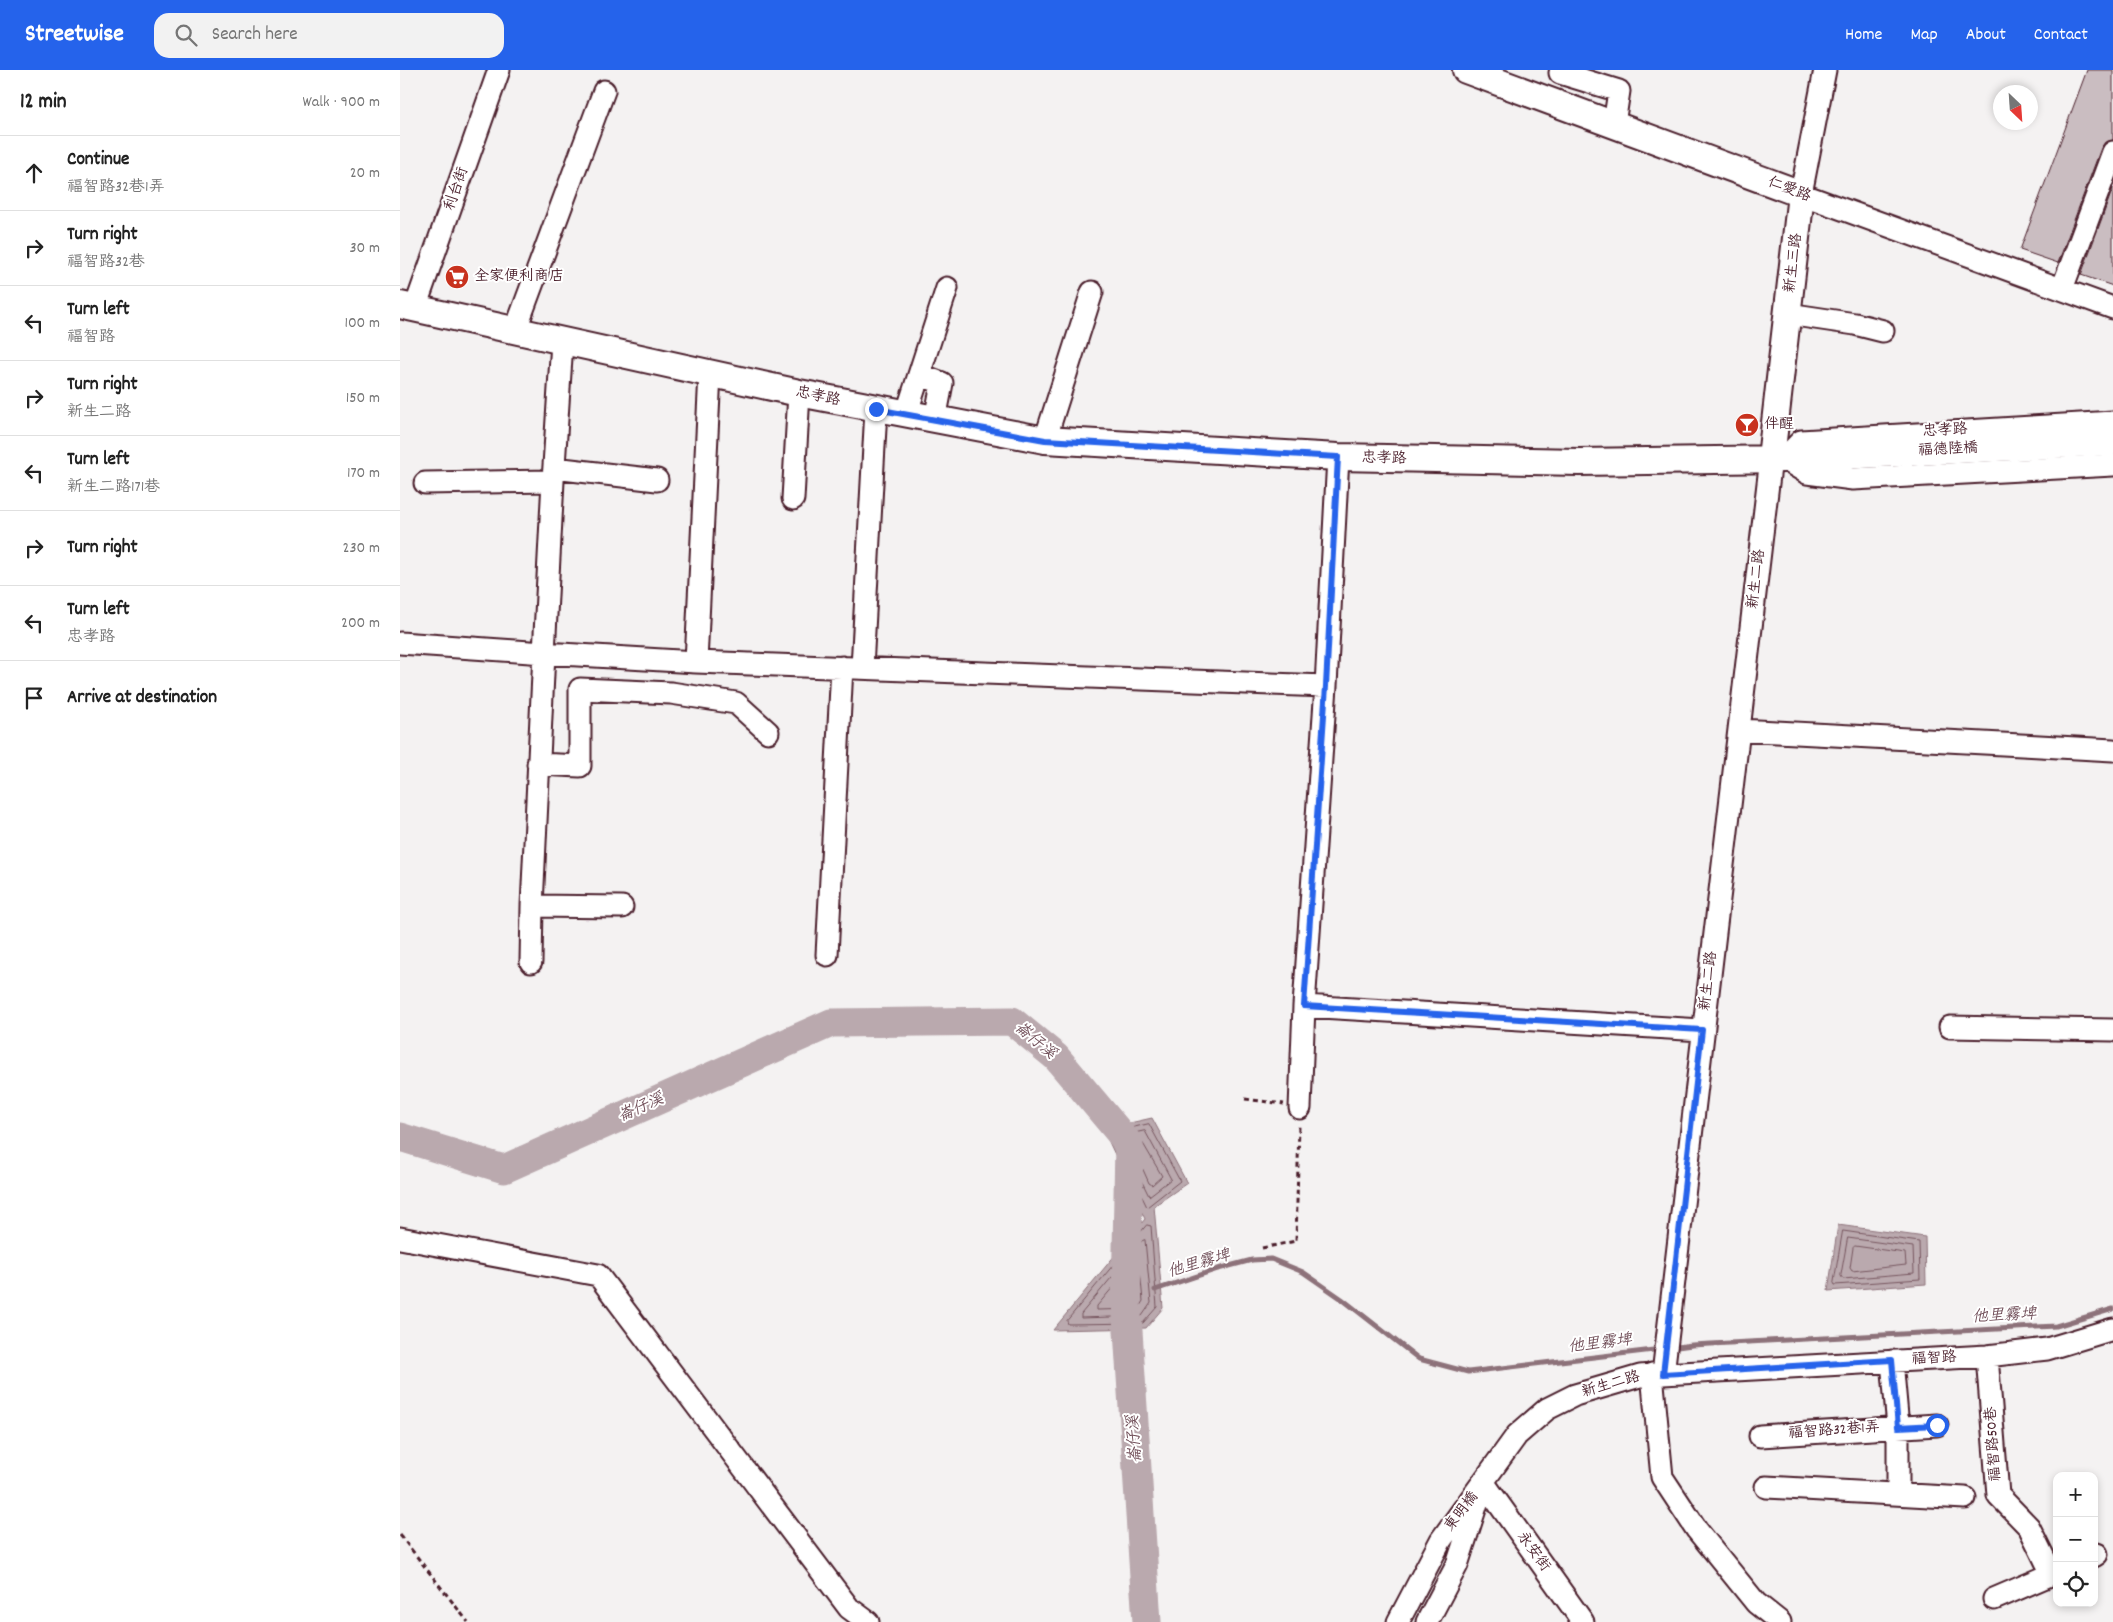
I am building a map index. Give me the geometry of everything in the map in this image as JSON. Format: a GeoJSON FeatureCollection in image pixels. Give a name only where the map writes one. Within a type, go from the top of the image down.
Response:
{"type":"FeatureCollection","features":[{"type":"Feature","properties":{"kind":"main road","name":"仁愛路"},"geometry":{"type":"LineString","coordinates":[[1466,70],[1802,194]]}},
{"type":"Feature","properties":{"kind":"main road","name":"新生三路"},"geometry":{"type":"LineString","coordinates":[[1778,458],[1788,314],[1802,194]]}},
{"type":"Feature","properties":{"kind":"main road","name":"忠孝路"},"geometry":{"type":"LineString","coordinates":[[408,307],[799,393],[906,415],[1045,440],[1338,457],[1579,462],[1778,458]]}},
{"type":"Feature","properties":{"kind":"main road","name":"福德陸橋"},"geometry":{"type":"LineString","coordinates":[[1778,458],[2113,442]]}},
{"type":"Feature","properties":{"kind":"street","name":"利台街"},"geometry":{"type":"LineString","coordinates":[[408,307],[499,70]]}},
{"type":"Feature","properties":{"kind":"street","name":"新生三路"},"geometry":{"type":"LineString","coordinates":[[1802,194],[1825,70]]}},
{"type":"Feature","properties":{"kind":"street"},"geometry":{"type":"LineString","coordinates":[[1560,73],[1619,92],[1614,124]]}},
{"type":"Feature","properties":{"kind":"street"},"geometry":{"type":"LineString","coordinates":[[515,331],[604,91]]}},
{"type":"Feature","properties":{"kind":"street"},"geometry":{"type":"LineString","coordinates":[[2062,289],[2113,152]]}},
{"type":"Feature","properties":{"kind":"street","name":"仁愛路"},"geometry":{"type":"LineString","coordinates":[[1802,194],[2113,308]]}},
{"type":"Feature","properties":{"kind":"street"},"geometry":{"type":"LineString","coordinates":[[906,415],[947,288]]}},
{"type":"Feature","properties":{"kind":"street"},"geometry":{"type":"LineString","coordinates":[[1045,440],[1092,292]]}},
{"type":"Feature","properties":{"kind":"street"},"geometry":{"type":"LineString","coordinates":[[1788,314],[1854,324],[1883,332]]}},
{"type":"Feature","properties":{"kind":"street"},"geometry":{"type":"LineString","coordinates":[[531,962],[538,764],[562,342]]}},
{"type":"Feature","properties":{"kind":"street"},"geometry":{"type":"LineString","coordinates":[[696,662],[710,373]]}},
{"type":"Feature","properties":{"kind":"street"},"geometry":{"type":"LineString","coordinates":[[926,377],[942,383],[935,420]]}},
{"type":"Feature","properties":{"kind":"street"},"geometry":{"type":"LineString","coordinates":[[793,499],[799,393]]}},
{"type":"Feature","properties":{"kind":"street"},"geometry":{"type":"LineString","coordinates":[[827,955],[876,409]]}},
{"type":"Feature","properties":{"kind":"street","name":"忠孝路"},"geometry":{"type":"LineString","coordinates":[[1778,458],[1801,441],[2113,422]]}},
{"type":"Feature","properties":{"kind":"street"},"geometry":{"type":"LineString","coordinates":[[1300,1108],[1304,1006],[1326,686],[1338,457]]}},
{"type":"Feature","properties":{"kind":"street"},"geometry":{"type":"LineString","coordinates":[[1778,458],[1807,473],[1853,479],[2113,465]]}},
{"type":"Feature","properties":{"kind":"street","name":"新生二路"},"geometry":{"type":"LineString","coordinates":[[1484,1483],[1517,1435],[1547,1409],[1575,1395],[1658,1374],[1740,730],[1778,458]]}},
{"type":"Feature","properties":{"kind":"street"},"geometry":{"type":"LineString","coordinates":[[425,483],[553,475],[657,480]]}},
{"type":"Feature","properties":{"kind":"street"},"geometry":{"type":"LineString","coordinates":[[400,643],[696,662],[1326,686]]}},
{"type":"Feature","properties":{"kind":"street"},"geometry":{"type":"LineString","coordinates":[[538,764],[580,766],[580,690],[671,693],[736,703],[768,732]]}},
{"type":"Feature","properties":{"kind":"street"},"geometry":{"type":"LineString","coordinates":[[1740,730],[2113,750]]}},
{"type":"Feature","properties":{"kind":"street"},"geometry":{"type":"LineString","coordinates":[[532,906],[622,907]]}},
{"type":"Feature","properties":{"kind":"street"},"geometry":{"type":"LineString","coordinates":[[1304,1006],[1702,1030]]}},
{"type":"Feature","properties":{"kind":"street"},"geometry":{"type":"LineString","coordinates":[[1950,1027],[2113,1030]]}},
{"type":"Feature","properties":{"kind":"street"},"geometry":{"type":"LineString","coordinates":[[400,1238],[598,1275],[849,1608],[868,1622]]}},
{"type":"Feature","properties":{"kind":"street","name":"福智路"},"geometry":{"type":"LineString","coordinates":[[1658,1374],[1987,1356],[2047,1349],[2113,1329]]}},
{"type":"Feature","properties":{"kind":"street","name":"福智路50巷"},"geometry":{"type":"LineString","coordinates":[[1987,1356],[1998,1495],[2029,1527],[2053,1571]]}},
{"type":"Feature","properties":{"kind":"street"},"geometry":{"type":"LineString","coordinates":[[1892,1361],[1898,1427],[1898,1494]]}},
{"type":"Feature","properties":{"kind":"street"},"geometry":{"type":"LineString","coordinates":[[1658,1374],[1662,1477],[1696,1530],[1756,1603],[1780,1622]]}},
{"type":"Feature","properties":{"kind":"street","name":"福智路32巷1弄"},"geometry":{"type":"LineString","coordinates":[[1760,1436],[1937,1425]]}},
{"type":"Feature","properties":{"kind":"street","name":"東明橋"},"geometry":{"type":"LineString","coordinates":[[1398,1622],[1441,1540],[1484,1483]]}},
{"type":"Feature","properties":{"kind":"street","name":"東明橋"},"geometry":{"type":"LineString","coordinates":[[1427,1622],[1457,1565],[1484,1483]]}},
{"type":"Feature","properties":{"kind":"street","name":"永安街"},"geometry":{"type":"LineString","coordinates":[[1484,1483],[1583,1622]]}},
{"type":"Feature","properties":{"kind":"street"},"geometry":{"type":"LineString","coordinates":[[1766,1487],[1965,1498]]}},
{"type":"Feature","properties":{"kind":"street"},"geometry":{"type":"LineString","coordinates":[[1994,1599],[2053,1573]]}},
{"type":"Feature","properties":{"kind":"path"},"geometry":{"type":"LineString","coordinates":[[1245,1099],[1278,1102],[1300,1108],[1296,1241],[1262,1248]]}},
{"type":"Feature","properties":{"kind":"path"},"geometry":{"type":"LineString","coordinates":[[400,1535],[468,1622]]}},
{"type":"Feature","properties":{"kind":"water"},"geometry":{"type":"Polygon","coordinates":[[[1152,1118],[1187,1183],[1154,1206],[1163,1308],[1146,1328],[1053,1330],[1145,1219],[1103,1129],[1152,1118]]]}},
{"type":"Feature","properties":{"kind":"water"},"geometry":{"type":"Polygon","coordinates":[[[1838,1225],[1925,1237],[1926,1284],[1828,1291],[1838,1225]]]}},
{"type":"Feature","properties":{"kind":"building"},"geometry":{"type":"Polygon","coordinates":[[[2087,70],[2113,70],[2113,140],[2105,142],[2101,148],[2058,263],[2020,250],[2087,70]]]}},
{"type":"Feature","properties":{"kind":"building"},"geometry":{"type":"Polygon","coordinates":[[[2113,188],[2113,286],[2081,275],[2113,188]]]}},
{"type":"Feature","properties":{"kind":"waterway","name":"崙仔溪"},"geometry":{"type":"LineString","coordinates":[[400,1137],[504,1169],[831,1023],[1012,1021],[1056,1057],[1129,1144],[1126,1300],[1147,1622]]}},
{"type":"Feature","properties":{"kind":"waterway","name":"他里霧埤"},"geometry":{"type":"LineString","coordinates":[[1155,1290],[1218,1269],[1252,1260],[1271,1259],[1303,1272],[1342,1299],[1419,1359],[1468,1372],[1662,1349]]}},
{"type":"Feature","properties":{"kind":"waterway","name":"他里霧埤"},"geometry":{"type":"LineString","coordinates":[[1670,1348],[1692,1345],[2056,1326],[2113,1309]]}},
{"type":"Feature","properties":{"kind":"place","name":"全家便利商店"},"geometry":{"type":"Point","coordinates":[457,277]}},
{"type":"Feature","properties":{"kind":"place","name":"伴醒"},"geometry":{"type":"Point","coordinates":[1747,425]}},
{"type":"Feature","properties":{"kind":"route"},"geometry":{"type":"LineString","coordinates":[[876,409],[1045,440],[1338,457],[1326,686],[1304,1006],[1702,1030],[1663,1374],[1892,1360],[1898,1427],[1937,1425]]}}]}
